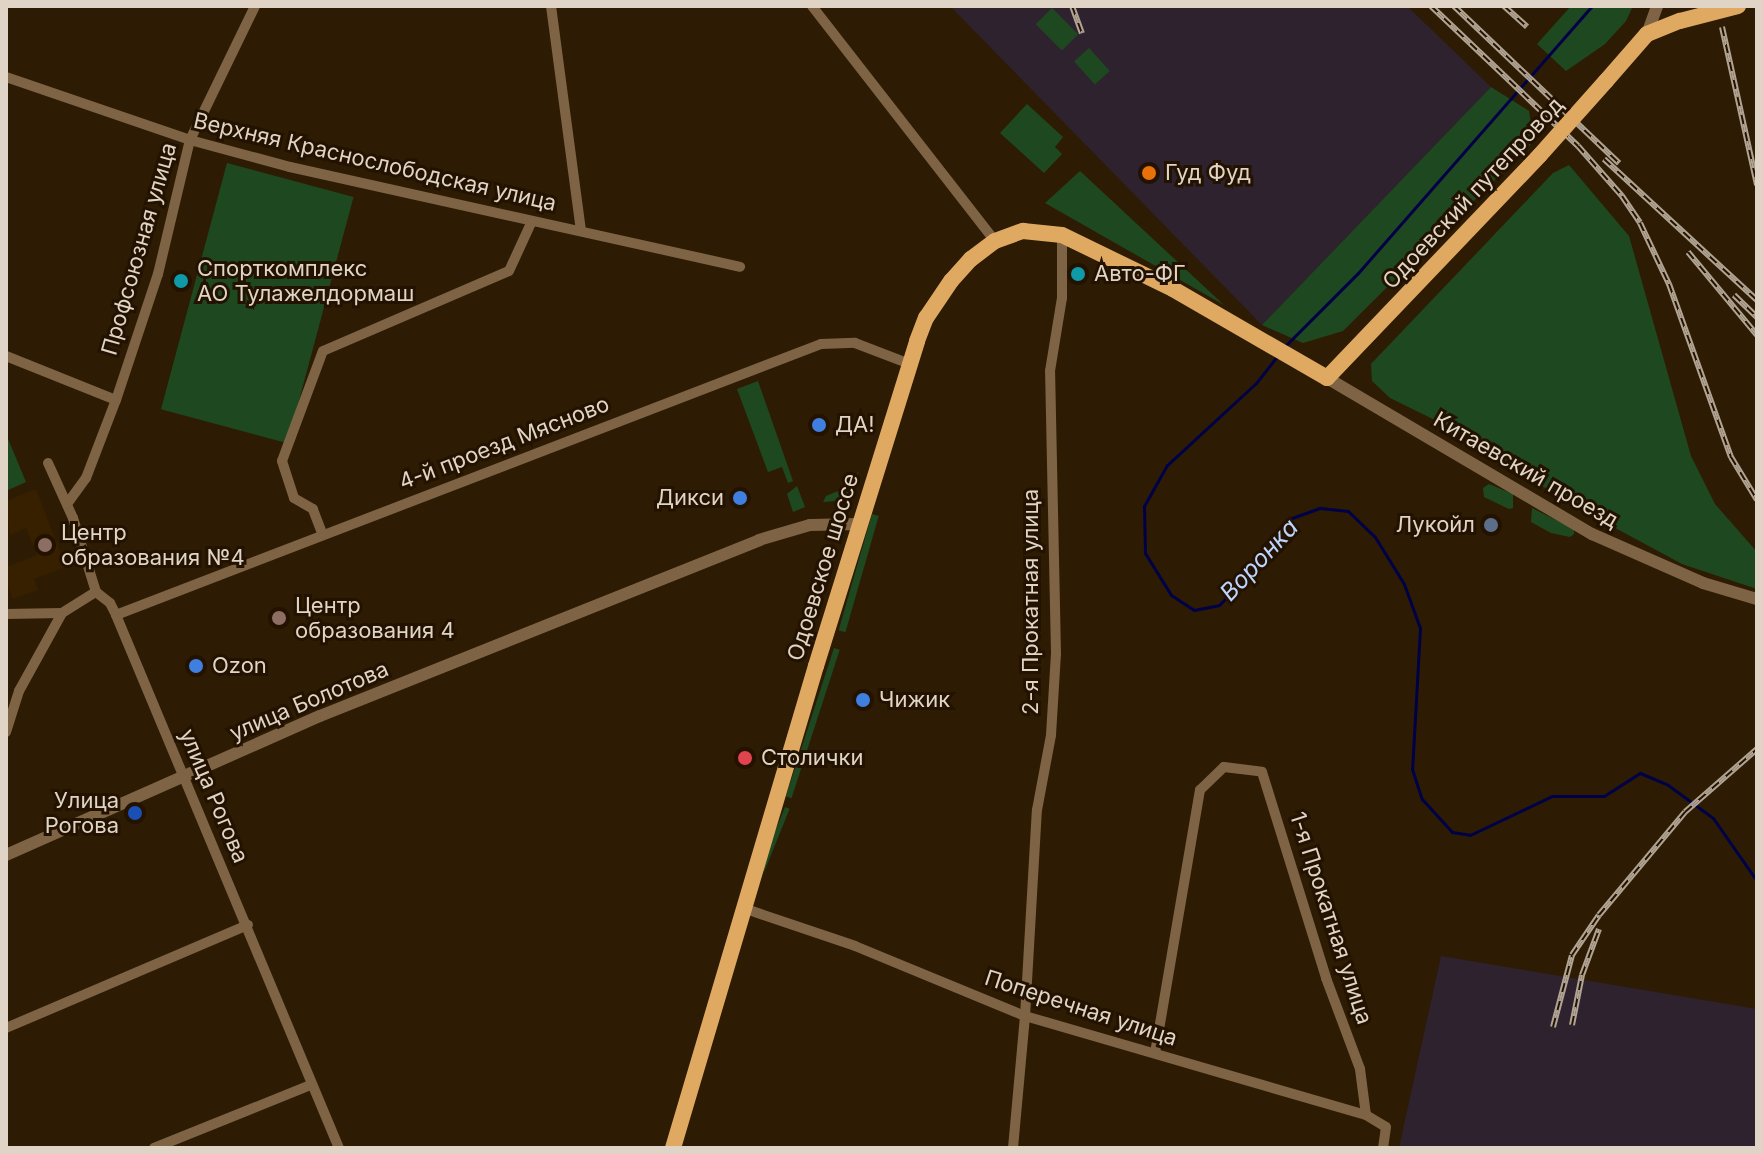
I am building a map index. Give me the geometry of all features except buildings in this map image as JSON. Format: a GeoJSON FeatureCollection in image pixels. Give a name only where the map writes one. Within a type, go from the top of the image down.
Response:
{"type":"FeatureCollection","features":[{"type":"Feature","properties":{"kind":"main road"},"geometry":{"type":"LineString","coordinates":[[1647,34],[1680,21],[1738,6]]}},
{"type":"Feature","properties":{"kind":"main road","name":"Одоевский путепровод"},"geometry":{"type":"LineString","coordinates":[[1327,378],[1540,155],[1647,34]]}},
{"type":"Feature","properties":{"kind":"main road","name":"Одоевское шоссе"},"geometry":{"type":"LineString","coordinates":[[673,1148],[859,524],[910,364],[926,318],[971,259],[995,241],[1023,231],[1062,235],[1159,282],[1327,378]]}},
{"type":"Feature","properties":{"kind":"street","name":"Профсоюзная улица"},"geometry":{"type":"LineString","coordinates":[[67,504],[86,478],[116,400],[158,274],[190,140],[255,6]]}},
{"type":"Feature","properties":{"kind":"street"},"geometry":{"type":"LineString","coordinates":[[551,6],[581,231]]}},
{"type":"Feature","properties":{"kind":"street"},"geometry":{"type":"LineString","coordinates":[[812,6],[995,241]]}},
{"type":"Feature","properties":{"kind":"street"},"geometry":{"type":"LineString","coordinates":[[1647,34],[1657,6]]}},
{"type":"Feature","properties":{"kind":"street","name":"Верхняя Краснослободская улица"},"geometry":{"type":"LineString","coordinates":[[6,77],[190,140],[290,167],[740,267]]}},
{"type":"Feature","properties":{"kind":"street"},"geometry":{"type":"LineString","coordinates":[[322,533],[313,509],[294,498],[282,461],[323,351],[509,271],[532,221]]}},
{"type":"Feature","properties":{"kind":"street","name":"2-я Прокатная улица"},"geometry":{"type":"LineString","coordinates":[[1017,1147],[1037,810],[1051,735],[1056,654],[1050,371],[1062,298],[1062,235]]}},
{"type":"Feature","properties":{"kind":"street","name":"4-й проезд Мясново"},"geometry":{"type":"LineString","coordinates":[[116,615],[322,533],[821,344],[855,343],[910,364]]}},
{"type":"Feature","properties":{"kind":"street"},"geometry":{"type":"LineString","coordinates":[[6,356],[116,400]]}},
{"type":"Feature","properties":{"kind":"street","name":"Китаевский проезд"},"geometry":{"type":"LineString","coordinates":[[1327,378],[1592,534],[1703,583],[1757,599]]}},
{"type":"Feature","properties":{"kind":"street","name":"улица Рогова"},"geometry":{"type":"LineString","coordinates":[[48,463],[67,504],[96,592],[110,603],[116,615],[339,1148]]}},
{"type":"Feature","properties":{"kind":"street","name":"улица Болотова"},"geometry":{"type":"LineString","coordinates":[[6,855],[320,716],[759,540],[810,525],[859,524]]}},
{"type":"Feature","properties":{"kind":"street"},"geometry":{"type":"LineString","coordinates":[[6,732],[19,691],[62,613],[96,592]]}},
{"type":"Feature","properties":{"kind":"street"},"geometry":{"type":"LineString","coordinates":[[6,614],[62,613]]}},
{"type":"Feature","properties":{"kind":"street","name":"1-я Прокатная улица"},"geometry":{"type":"LineString","coordinates":[[1155,1053],[1200,790],[1224,767],[1262,772],[1326,978],[1360,1069],[1366,1115]]}},
{"type":"Feature","properties":{"kind":"street","name":"Поперечная улица"},"geometry":{"type":"LineString","coordinates":[[743,908],[855,946],[1025,1016],[1366,1115]]}},
{"type":"Feature","properties":{"kind":"street"},"geometry":{"type":"LineString","coordinates":[[6,1028],[248,925]]}},
{"type":"Feature","properties":{"kind":"street"},"geometry":{"type":"LineString","coordinates":[[154,1148],[311,1085]]}},
{"type":"Feature","properties":{"kind":"street"},"geometry":{"type":"LineString","coordinates":[[1366,1115],[1386,1127],[1383,1148]]}},
{"type":"Feature","properties":{"kind":"shaded area"},"geometry":{"type":"Polygon","coordinates":[[[950,6],[1407,6],[1491,87],[1262,325],[950,6]]]}},
{"type":"Feature","properties":{"kind":"shaded area","name":"Центр образования №4"},"geometry":{"type":"Polygon","coordinates":[[[36,489],[66,567],[34,579],[38,590],[13,599],[6,582],[6,567],[37,555],[26,528],[10,535],[6,501],[36,489]]]}},
{"type":"Feature","properties":{"kind":"shaded area"},"geometry":{"type":"Polygon","coordinates":[[[1441,956],[1757,1009],[1757,1148],[1399,1148],[1441,956]]]}},
{"type":"Feature","properties":{"kind":"green space"},"geometry":{"type":"Polygon","coordinates":[[[1571,6],[1633,6],[1626,21],[1605,44],[1566,71],[1537,44],[1571,6]]]}},
{"type":"Feature","properties":{"kind":"green space"},"geometry":{"type":"Polygon","coordinates":[[[1052,8],[1078,34],[1062,50],[1036,24],[1052,8]]]}},
{"type":"Feature","properties":{"kind":"green space"},"geometry":{"type":"Polygon","coordinates":[[[1089,48],[1110,71],[1095,84],[1074,61],[1089,48]]]}},
{"type":"Feature","properties":{"kind":"green space"},"geometry":{"type":"Polygon","coordinates":[[[1491,87],[1529,111],[1534,141],[1343,331],[1303,343],[1262,325],[1491,87]]]}},
{"type":"Feature","properties":{"kind":"green space"},"geometry":{"type":"Polygon","coordinates":[[[1027,104],[1063,137],[1055,147],[1062,154],[1044,173],[1000,133],[1027,104]]]}},
{"type":"Feature","properties":{"kind":"green space"},"geometry":{"type":"Polygon","coordinates":[[[227,163],[354,197],[288,443],[161,409],[227,163]]]}},
{"type":"Feature","properties":{"kind":"green space"},"geometry":{"type":"Polygon","coordinates":[[[1569,165],[1629,236],[1691,456],[1715,504],[1757,552],[1757,589],[1682,564],[1571,504],[1443,424],[1390,398],[1372,381],[1371,364],[1553,173],[1569,165]]]}},
{"type":"Feature","properties":{"kind":"green space"},"geometry":{"type":"Polygon","coordinates":[[[1080,171],[1224,305],[1045,203],[1080,171]]]}},
{"type":"Feature","properties":{"kind":"green space"},"geometry":{"type":"Polygon","coordinates":[[[758,381],[793,481],[788,483],[782,467],[768,472],[737,389],[758,381]]]}},
{"type":"Feature","properties":{"kind":"green space"},"geometry":{"type":"Polygon","coordinates":[[[6,434],[26,482],[6,491],[6,434]]]}},
{"type":"Feature","properties":{"kind":"green space"},"geometry":{"type":"Polygon","coordinates":[[[859,471],[849,500],[823,502],[826,496],[848,487],[859,471]]]}},
{"type":"Feature","properties":{"kind":"green space"},"geometry":{"type":"Polygon","coordinates":[[[1489,484],[1513,494],[1513,508],[1484,497],[1483,488],[1489,484]]]}},
{"type":"Feature","properties":{"kind":"green space"},"geometry":{"type":"Polygon","coordinates":[[[797,486],[805,507],[793,512],[787,494],[797,486]]]}},
{"type":"Feature","properties":{"kind":"green space"},"geometry":{"type":"Polygon","coordinates":[[[1532,508],[1574,529],[1574,534],[1570,537],[1551,533],[1531,522],[1532,508]]]}},
{"type":"Feature","properties":{"kind":"green space"},"geometry":{"type":"Polygon","coordinates":[[[872,514],[879,516],[845,632],[839,630],[872,514]]]}},
{"type":"Feature","properties":{"kind":"green space"},"geometry":{"type":"Polygon","coordinates":[[[834,648],[840,650],[791,798],[786,796],[834,648]]]}},
{"type":"Feature","properties":{"kind":"green space"},"geometry":{"type":"Polygon","coordinates":[[[785,807],[790,809],[765,871],[760,869],[785,807]]]}},
{"type":"Feature","properties":{"kind":"waterway","name":"Воронка"},"geometry":{"type":"LineString","coordinates":[[1285,346],[1358,273],[1592,6]]}},
{"type":"Feature","properties":{"kind":"waterway","name":"Воронка"},"geometry":{"type":"LineString","coordinates":[[1278,355],[1256,383],[1167,465],[1144,506],[1145,553],[1171,595],[1194,610],[1219,605],[1245,579],[1292,518],[1320,508],[1348,511],[1375,537],[1404,584],[1420,628],[1412,769],[1422,799],[1452,832],[1470,835],[1552,796],[1604,796],[1640,773],[1668,785],[1713,818],[1757,881]]}},
{"type":"Feature","properties":{"kind":"railway"},"geometry":{"type":"LineString","coordinates":[[1072,6],[1082,33]]}},
{"type":"Feature","properties":{"kind":"railway"},"geometry":{"type":"LineString","coordinates":[[1431,6],[1578,146],[1622,196],[1640,223],[1669,284],[1731,457],[1757,500]]}},
{"type":"Feature","properties":{"kind":"railway"},"geometry":{"type":"LineString","coordinates":[[1454,6],[1619,163]]}},
{"type":"Feature","properties":{"kind":"railway"},"geometry":{"type":"LineString","coordinates":[[1504,6],[1527,27]]}},
{"type":"Feature","properties":{"kind":"railway"},"geometry":{"type":"LineString","coordinates":[[1722,27],[1757,185]]}},
{"type":"Feature","properties":{"kind":"railway"},"geometry":{"type":"LineString","coordinates":[[1604,159],[1757,300]]}},
{"type":"Feature","properties":{"kind":"railway"},"geometry":{"type":"LineString","coordinates":[[1688,252],[1757,335]]}},
{"type":"Feature","properties":{"kind":"railway"},"geometry":{"type":"LineString","coordinates":[[1734,295],[1757,317]]}},
{"type":"Feature","properties":{"kind":"railway"},"geometry":{"type":"LineString","coordinates":[[1553,1027],[1572,955],[1599,915],[1685,812],[1757,749]]}},
{"type":"Feature","properties":{"kind":"railway"},"geometry":{"type":"LineString","coordinates":[[1572,1025],[1582,975],[1599,929]]}},
{"type":"Feature","properties":{"kind":"place","name":"Гуд Фуд"},"geometry":{"type":"Point","coordinates":[1149,173]}},
{"type":"Feature","properties":{"kind":"place","name":"Авто-ФГ"},"geometry":{"type":"Point","coordinates":[1078,274]}},
{"type":"Feature","properties":{"kind":"place","name":"Спорткомплекс АО Тулажелдормаш"},"geometry":{"type":"Point","coordinates":[181,281]}},
{"type":"Feature","properties":{"kind":"place","name":"ДА!"},"geometry":{"type":"Point","coordinates":[819,425]}},
{"type":"Feature","properties":{"kind":"place","name":"Дикси"},"geometry":{"type":"Point","coordinates":[740,498]}},
{"type":"Feature","properties":{"kind":"place","name":"Лукойл"},"geometry":{"type":"Point","coordinates":[1491,525]}},
{"type":"Feature","properties":{"kind":"place","name":"Центр образования №4"},"geometry":{"type":"Point","coordinates":[45,545]}},
{"type":"Feature","properties":{"kind":"place","name":"Центр образования 4"},"geometry":{"type":"Point","coordinates":[279,618]}},
{"type":"Feature","properties":{"kind":"place","name":"Ozon"},"geometry":{"type":"Point","coordinates":[196,666]}},
{"type":"Feature","properties":{"kind":"place","name":"Чижик"},"geometry":{"type":"Point","coordinates":[863,700]}},
{"type":"Feature","properties":{"kind":"place","name":"Столички"},"geometry":{"type":"Point","coordinates":[745,758]}},
{"type":"Feature","properties":{"kind":"place","name":"Улица Рогова"},"geometry":{"type":"Point","coordinates":[135,813]}}]}
